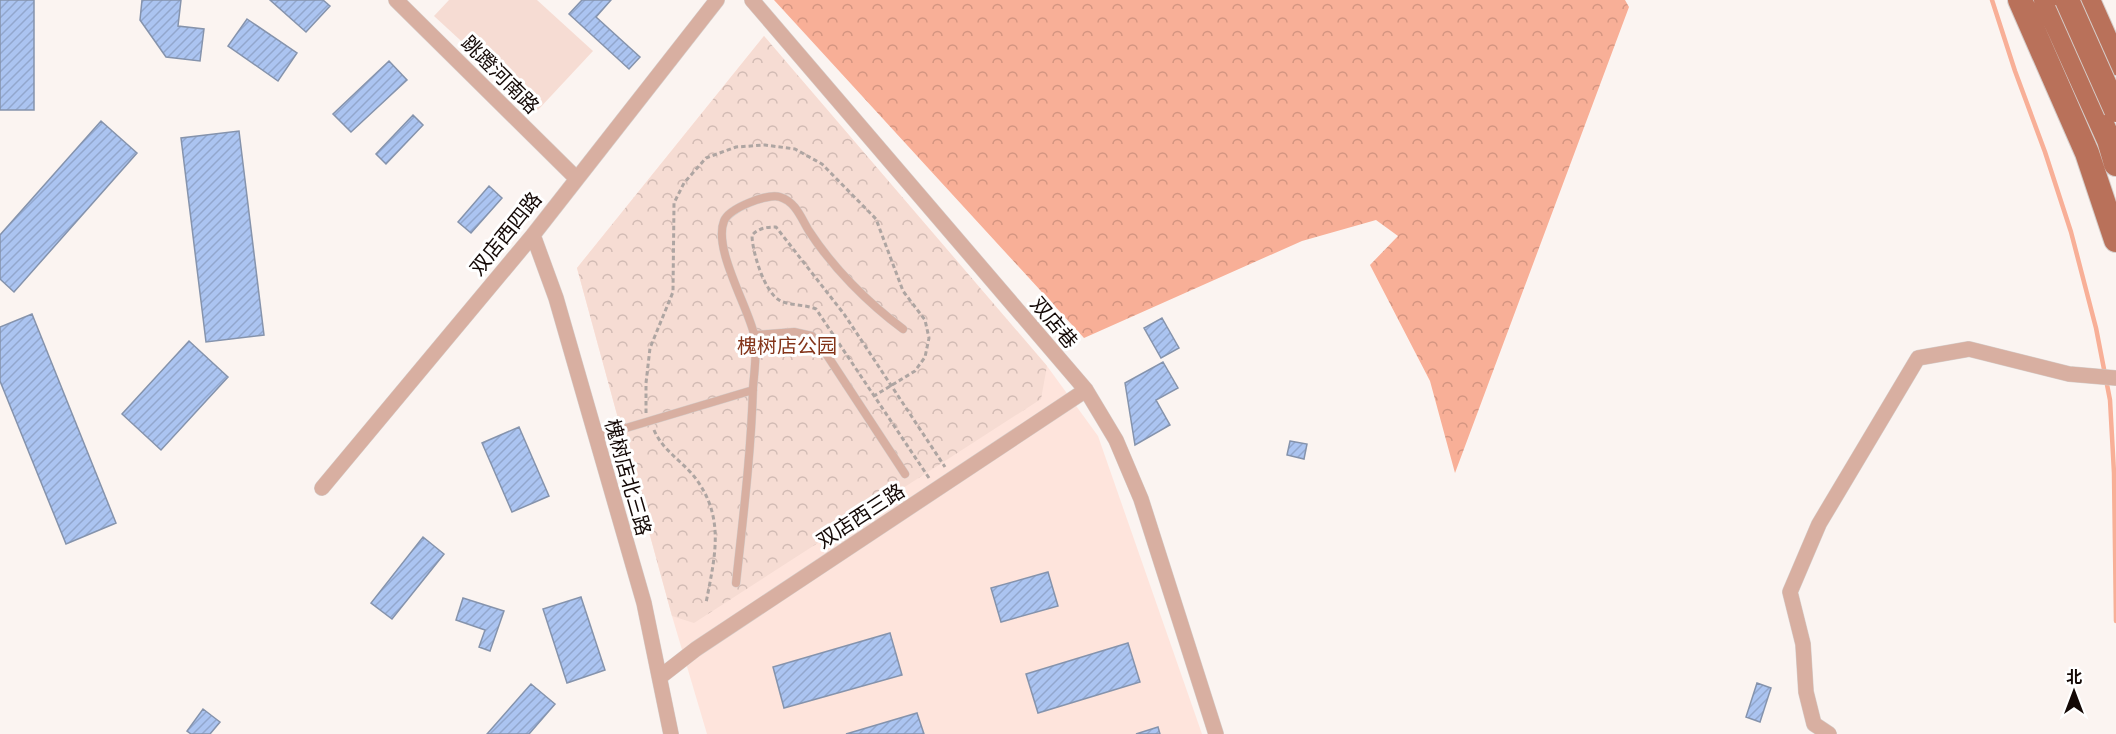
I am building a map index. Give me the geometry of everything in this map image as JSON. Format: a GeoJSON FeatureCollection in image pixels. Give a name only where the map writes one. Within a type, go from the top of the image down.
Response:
{"type":"FeatureCollection","features":[{"type":"Feature","properties":{"kind":"main road"},"geometry":{"type":"LineString","coordinates":[[2020,0],[2087,153],[2116,240]]}},
{"type":"Feature","properties":{"kind":"main road"},"geometry":{"type":"LineString","coordinates":[[2046,0],[2109,141],[2116,164]]}},
{"type":"Feature","properties":{"kind":"main road"},"geometry":{"type":"LineString","coordinates":[[2067,0],[2116,110]]}},
{"type":"Feature","properties":{"kind":"main road"},"geometry":{"type":"LineString","coordinates":[[2088,0],[2116,63]]}},
{"type":"Feature","properties":{"kind":"street","name":"跳蹬河南路"},"geometry":{"type":"LineString","coordinates":[[396,0],[576,178]]}},
{"type":"Feature","properties":{"kind":"street","name":"双店西四路"},"geometry":{"type":"LineString","coordinates":[[322,488],[533,234],[717,0]]}},
{"type":"Feature","properties":{"kind":"street","name":"双店巷"},"geometry":{"type":"LineString","coordinates":[[752,0],[1086,390],[1116,440],[1141,499],[1216,734]]}},
{"type":"Feature","properties":{"kind":"street","name":"槐树店北三路"},"geometry":{"type":"LineString","coordinates":[[533,234],[556,298],[644,603],[671,734]]}},
{"type":"Feature","properties":{"kind":"street"},"geometry":{"type":"LineString","coordinates":[[1829,734],[1814,724],[1806,692],[1803,644],[1790,592],[1819,524],[1918,358],[1969,349],[2069,374],[2109,378]]}},
{"type":"Feature","properties":{"kind":"street","name":"双店西三路"},"geometry":{"type":"LineString","coordinates":[[660,677],[696,649],[1086,390]]}},
{"type":"Feature","properties":{"kind":"lane"},"geometry":{"type":"LineString","coordinates":[[736,583],[752,435],[755,335],[725,252],[722,235],[724,221],[731,211],[764,197],[778,196],[790,201],[810,232],[848,278],[885,316],[903,329]]}},
{"type":"Feature","properties":{"kind":"lane"},"geometry":{"type":"LineString","coordinates":[[755,335],[794,332],[812,336],[823,349],[905,474]]}},
{"type":"Feature","properties":{"kind":"lane"},"geometry":{"type":"LineString","coordinates":[[596,437],[753,390]]}},
{"type":"Feature","properties":{"kind":"path"},"geometry":{"type":"LineString","coordinates":[[937,490],[816,309],[781,301],[772,295],[760,271],[752,243],[752,234],[757,230],[768,226],[776,227],[844,314],[953,479]]}},
{"type":"Feature","properties":{"kind":"shaded area"},"geometry":{"type":"Polygon","coordinates":[[[764,36],[1047,366],[1098,436],[1202,734],[707,734],[672,616],[577,268],[764,36]]]}},
{"type":"Feature","properties":{"kind":"green space"},"geometry":{"type":"Polygon","coordinates":[[[449,0],[537,0],[593,51],[537,111],[434,16],[449,0]]]}},
{"type":"Feature","properties":{"kind":"green space"},"geometry":{"type":"Polygon","coordinates":[[[774,0],[1625,0],[1629,7],[1455,473],[1430,381],[1370,265],[1398,236],[1376,220],[1302,241],[1084,338],[774,0]]]}},
{"type":"Feature","properties":{"kind":"green space","name":"槐树店公园"},"geometry":{"type":"Polygon","coordinates":[[[764,36],[1047,366],[1041,399],[694,623],[672,616],[577,268],[764,36]]]}},
{"type":"Feature","properties":{"kind":"building"},"geometry":{"type":"Polygon","coordinates":[[[0,0],[34,0],[34,110],[0,110],[0,0]]]}},
{"type":"Feature","properties":{"kind":"building"},"geometry":{"type":"Polygon","coordinates":[[[142,0],[181,0],[178,26],[204,29],[200,61],[166,57],[140,20],[142,0]]]}},
{"type":"Feature","properties":{"kind":"building"},"geometry":{"type":"Polygon","coordinates":[[[270,0],[323,0],[330,6],[306,32],[270,0]]]}},
{"type":"Feature","properties":{"kind":"building"},"geometry":{"type":"Polygon","coordinates":[[[582,0],[611,0],[596,17],[640,57],[629,69],[569,14],[582,0]]]}},
{"type":"Feature","properties":{"kind":"building"},"geometry":{"type":"Polygon","coordinates":[[[247,19],[297,53],[278,81],[228,46],[247,19]]]}},
{"type":"Feature","properties":{"kind":"building"},"geometry":{"type":"Polygon","coordinates":[[[389,61],[407,80],[351,132],[333,114],[389,61]]]}},
{"type":"Feature","properties":{"kind":"building"},"geometry":{"type":"Polygon","coordinates":[[[413,115],[423,125],[386,164],[376,154],[413,115]]]}},
{"type":"Feature","properties":{"kind":"building"},"geometry":{"type":"Polygon","coordinates":[[[101,121],[137,153],[14,292],[0,279],[0,235],[101,121]]]}},
{"type":"Feature","properties":{"kind":"building"},"geometry":{"type":"Polygon","coordinates":[[[239,131],[264,335],[206,342],[181,138],[239,131]]]}},
{"type":"Feature","properties":{"kind":"building"},"geometry":{"type":"Polygon","coordinates":[[[489,186],[502,198],[471,233],[458,222],[489,186]]]}},
{"type":"Feature","properties":{"kind":"building"},"geometry":{"type":"Polygon","coordinates":[[[32,314],[116,523],[66,544],[0,381],[0,327],[32,314]]]}},
{"type":"Feature","properties":{"kind":"building"},"geometry":{"type":"Polygon","coordinates":[[[1162,318],[1179,348],[1161,358],[1144,328],[1162,318]]]}},
{"type":"Feature","properties":{"kind":"building"},"geometry":{"type":"Polygon","coordinates":[[[189,341],[228,377],[161,450],[122,414],[189,341]]]}},
{"type":"Feature","properties":{"kind":"building"},"geometry":{"type":"Polygon","coordinates":[[[1163,362],[1178,388],[1156,400],[1170,425],[1135,445],[1125,383],[1163,362]]]}},
{"type":"Feature","properties":{"kind":"building"},"geometry":{"type":"Polygon","coordinates":[[[519,427],[549,496],[512,512],[482,443],[519,427]]]}},
{"type":"Feature","properties":{"kind":"building"},"geometry":{"type":"Polygon","coordinates":[[[1290,441],[1307,444],[1304,459],[1287,455],[1290,441]]]}},
{"type":"Feature","properties":{"kind":"building"},"geometry":{"type":"Polygon","coordinates":[[[423,537],[444,554],[392,619],[371,603],[423,537]]]}},
{"type":"Feature","properties":{"kind":"building"},"geometry":{"type":"Polygon","coordinates":[[[1048,572],[1058,606],[1001,622],[991,588],[1048,572]]]}},
{"type":"Feature","properties":{"kind":"building"},"geometry":{"type":"Polygon","coordinates":[[[581,597],[605,670],[567,683],[543,609],[581,597]]]}},
{"type":"Feature","properties":{"kind":"building"},"geometry":{"type":"Polygon","coordinates":[[[463,598],[504,611],[490,651],[479,647],[485,630],[456,620],[463,598]]]}},
{"type":"Feature","properties":{"kind":"building"},"geometry":{"type":"Polygon","coordinates":[[[890,633],[902,675],[784,708],[773,667],[890,633]]]}},
{"type":"Feature","properties":{"kind":"building"},"geometry":{"type":"Polygon","coordinates":[[[1128,643],[1140,682],[1038,713],[1026,674],[1128,643]]]}},
{"type":"Feature","properties":{"kind":"building"},"geometry":{"type":"Polygon","coordinates":[[[1757,683],[1771,688],[1760,722],[1746,717],[1757,683]]]}},
{"type":"Feature","properties":{"kind":"building"},"geometry":{"type":"Polygon","coordinates":[[[531,684],[555,704],[529,734],[487,734],[531,684]]]}},
{"type":"Feature","properties":{"kind":"building"},"geometry":{"type":"Polygon","coordinates":[[[203,709],[220,722],[210,734],[191,734],[187,731],[203,709]]]}},
{"type":"Feature","properties":{"kind":"building"},"geometry":{"type":"Polygon","coordinates":[[[917,713],[924,734],[846,734],[917,713]]]}},
{"type":"Feature","properties":{"kind":"building"},"geometry":{"type":"Polygon","coordinates":[[[1158,727],[1160,734],[1136,734],[1158,727]]]}},
{"type":"Feature","properties":{"kind":"waterway"},"geometry":{"type":"LineString","coordinates":[[1992,0],[2071,232],[2096,328],[2110,400],[2114,473],[2116,621]]}}]}
